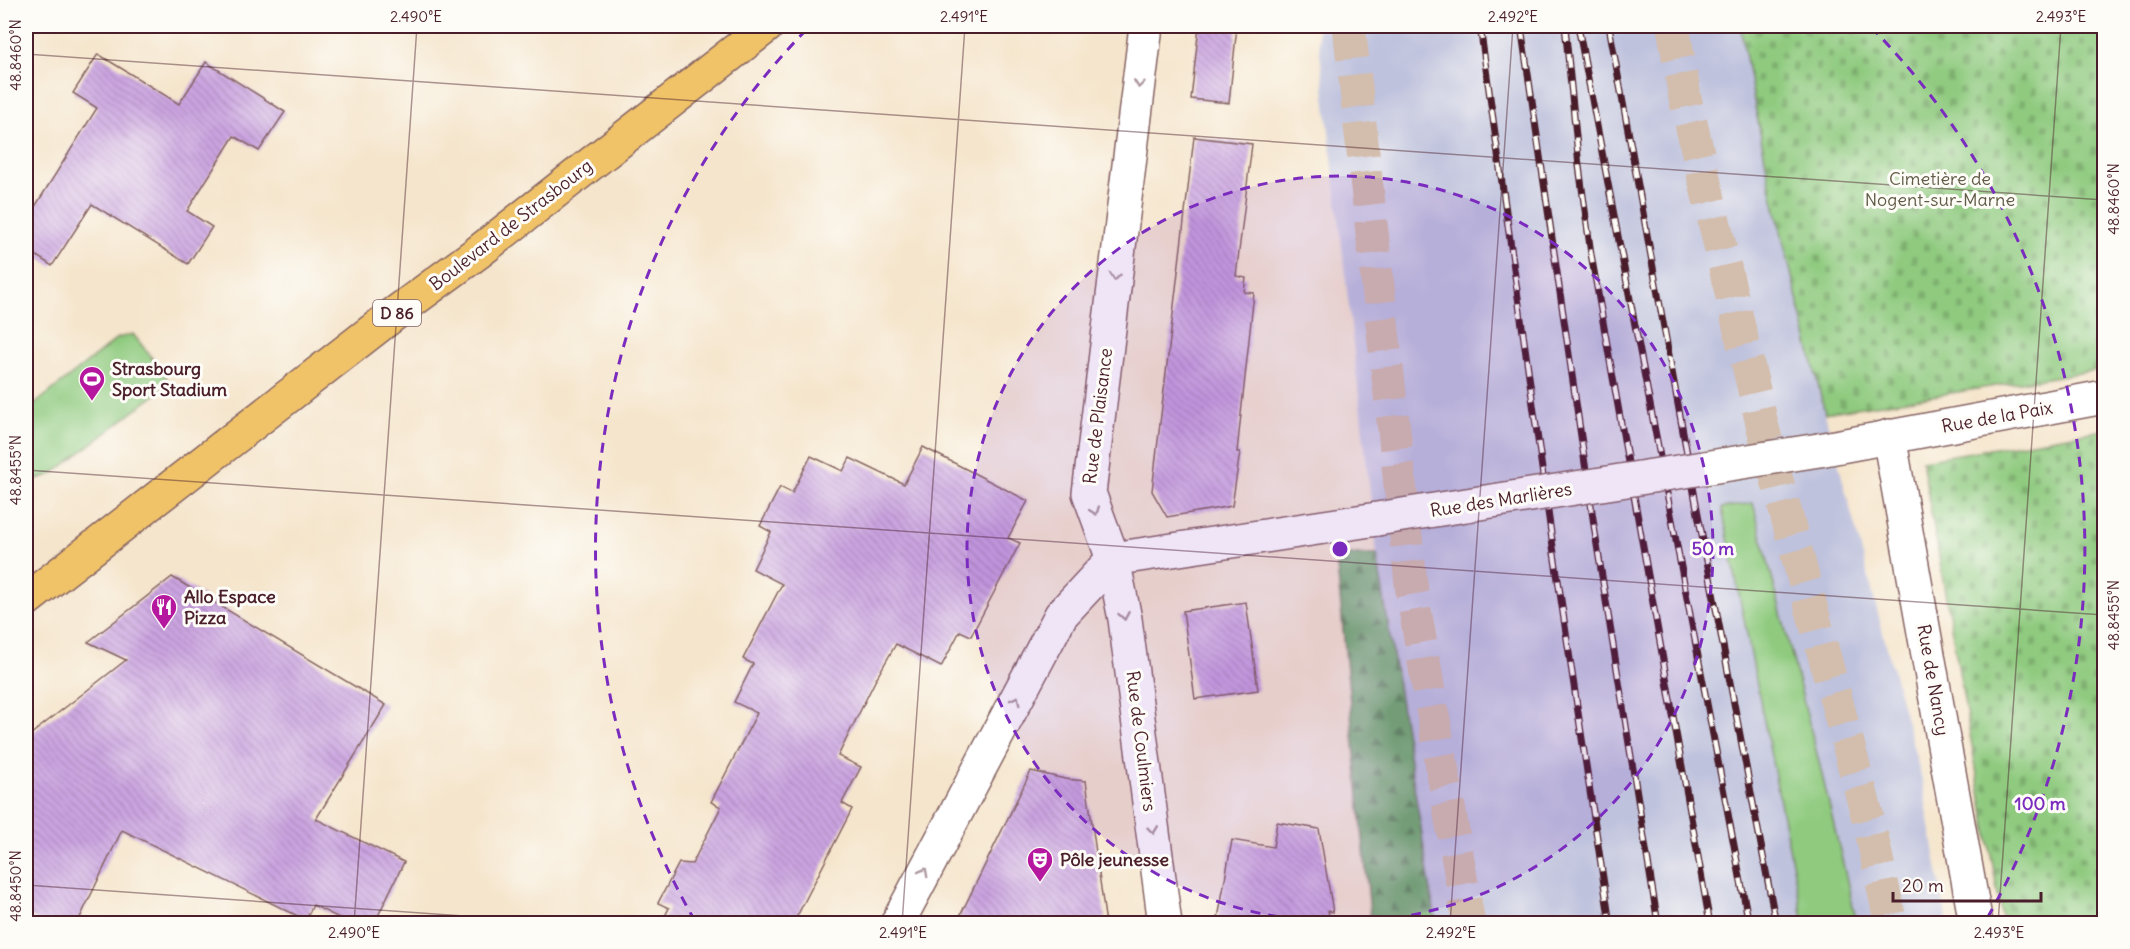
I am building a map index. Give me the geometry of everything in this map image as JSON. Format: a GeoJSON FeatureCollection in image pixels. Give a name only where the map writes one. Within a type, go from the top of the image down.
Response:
{"type":"FeatureCollection","features":[{"type":"Feature","properties":{"kind":"main road","name":"Boulevard de Strasbourg"},"geometry":{"type":"LineString","coordinates":[[26,600],[768,26]]}},
{"type":"Feature","properties":{"kind":"street","name":"Rue de Plaisance"},"geometry":{"type":"LineString","coordinates":[[1113,559],[1089,493],[1146,26]]}},
{"type":"Feature","properties":{"kind":"street","name":"Rue de la Paix"},"geometry":{"type":"LineString","coordinates":[[1889,436],[2104,397]]}},
{"type":"Feature","properties":{"kind":"street","name":"Rue des Marlières"},"geometry":{"type":"LineString","coordinates":[[1113,559],[1819,450],[1889,436]]}},
{"type":"Feature","properties":{"kind":"street","name":"Rue de Nancy"},"geometry":{"type":"LineString","coordinates":[[1889,436],[1976,924]]}},
{"type":"Feature","properties":{"kind":"street"},"geometry":{"type":"LineString","coordinates":[[897,924],[1061,615],[1113,559]]}},
{"type":"Feature","properties":{"kind":"street","name":"Rue de Coulmiers"},"geometry":{"type":"LineString","coordinates":[[1113,559],[1125,619],[1165,924]]}},
{"type":"Feature","properties":{"kind":"shaded area"},"geometry":{"type":"Polygon","coordinates":[[[1317,26],[1740,26],[1771,190],[1825,413],[1922,780],[1947,923],[1436,923],[1377,555],[1317,26]]]}},
{"type":"Feature","properties":{"kind":"green space","name":"Cimetière de Nogent-sur-Marne"},"geometry":{"type":"Polygon","coordinates":[[[1740,26],[2104,26],[2104,369],[1825,413],[1771,190],[1740,26]]]}},
{"type":"Feature","properties":{"kind":"green space","name":"Strasbourg Sport Stadium"},"geometry":{"type":"Polygon","coordinates":[[[133,334],[167,377],[158,393],[52,474],[38,479],[26,463],[26,411],[118,338],[133,334]]]}},
{"type":"Feature","properties":{"kind":"green space"},"geometry":{"type":"Polygon","coordinates":[[[2104,430],[2104,923],[2003,923],[1922,460],[2104,430]]]}},
{"type":"Feature","properties":{"kind":"green space"},"geometry":{"type":"Polygon","coordinates":[[[1753,503],[1819,762],[1857,923],[1804,923],[1722,508],[1753,503]]]}},
{"type":"Feature","properties":{"kind":"green space"},"geometry":{"type":"Polygon","coordinates":[[[1336,555],[1377,555],[1436,923],[1371,923],[1336,555]]]}},
{"type":"Feature","properties":{"kind":"building"},"geometry":{"type":"Polygon","coordinates":[[[1199,26],[1237,26],[1229,103],[1191,99],[1199,26]]]}},
{"type":"Feature","properties":{"kind":"building"},"geometry":{"type":"Polygon","coordinates":[[[98,54],[179,104],[206,62],[285,112],[259,151],[234,136],[187,211],[212,227],[188,264],[92,204],[52,266],[26,249],[26,221],[97,108],[73,93],[98,54]]]}},
{"type":"Feature","properties":{"kind":"building"},"geometry":{"type":"Polygon","coordinates":[[[1194,137],[1252,144],[1236,276],[1246,278],[1244,292],[1254,293],[1237,452],[1240,452],[1232,506],[1167,517],[1152,491],[1194,137]]]}},
{"type":"Feature","properties":{"kind":"building"},"geometry":{"type":"Polygon","coordinates":[[[923,447],[1028,501],[1008,538],[1020,543],[971,636],[960,631],[941,667],[896,644],[838,756],[861,767],[842,803],[852,809],[793,924],[661,924],[669,908],[658,903],[679,863],[692,864],[721,807],[711,802],[757,713],[734,702],[753,664],[743,659],[782,584],[753,569],[771,532],[760,526],[780,487],[792,493],[811,456],[843,471],[850,458],[904,484],[923,447]]]}},
{"type":"Feature","properties":{"kind":"building"},"geometry":{"type":"Polygon","coordinates":[[[172,577],[386,705],[316,819],[404,862],[374,924],[351,924],[313,905],[306,920],[122,830],[77,924],[46,924],[26,914],[26,738],[126,660],[88,642],[172,577]]]}},
{"type":"Feature","properties":{"kind":"building"},"geometry":{"type":"Polygon","coordinates":[[[1246,602],[1258,690],[1195,699],[1183,611],[1246,602]]]}},
{"type":"Feature","properties":{"kind":"building"},"geometry":{"type":"Polygon","coordinates":[[[1031,771],[1086,781],[1106,924],[956,924],[1031,771]]]}},
{"type":"Feature","properties":{"kind":"building"},"geometry":{"type":"Polygon","coordinates":[[[1277,822],[1319,829],[1333,912],[1328,911],[1331,924],[1217,924],[1232,840],[1273,847],[1277,822]]]}},
{"type":"Feature","properties":{"kind":"tunnel"},"geometry":{"type":"LineString","coordinates":[[1349,26],[1412,592],[1469,924]]}},
{"type":"Feature","properties":{"kind":"tunnel"},"geometry":{"type":"LineString","coordinates":[[1673,26],[1685,98],[1763,428],[1869,822],[1891,924]]}},
{"type":"Feature","properties":{"kind":"railway"},"geometry":{"type":"LineString","coordinates":[[1480,26],[1552,540],[1610,924]]}},
{"type":"Feature","properties":{"kind":"railway"},"geometry":{"type":"LineString","coordinates":[[1521,26],[1596,539],[1658,924]]}},
{"type":"Feature","properties":{"kind":"railway"},"geometry":{"type":"LineString","coordinates":[[1565,26],[1579,166],[1591,254],[1710,924]]}},
{"type":"Feature","properties":{"kind":"railway"},"geometry":{"type":"LineString","coordinates":[[1578,26],[1749,924]]}},
{"type":"Feature","properties":{"kind":"railway"},"geometry":{"type":"LineString","coordinates":[[1609,26],[1776,924]]}},
{"type":"Feature","properties":{"kind":"place","name":"Strasbourg Sport Stadium"},"geometry":{"type":"Point","coordinates":[92,402]}},
{"type":"Feature","properties":{"kind":"place","name":"Allo Espace Pizza"},"geometry":{"type":"Point","coordinates":[164,630]}},
{"type":"Feature","properties":{"kind":"place","name":"Pôle jeunesse"},"geometry":{"type":"Point","coordinates":[1040,883]}}]}
